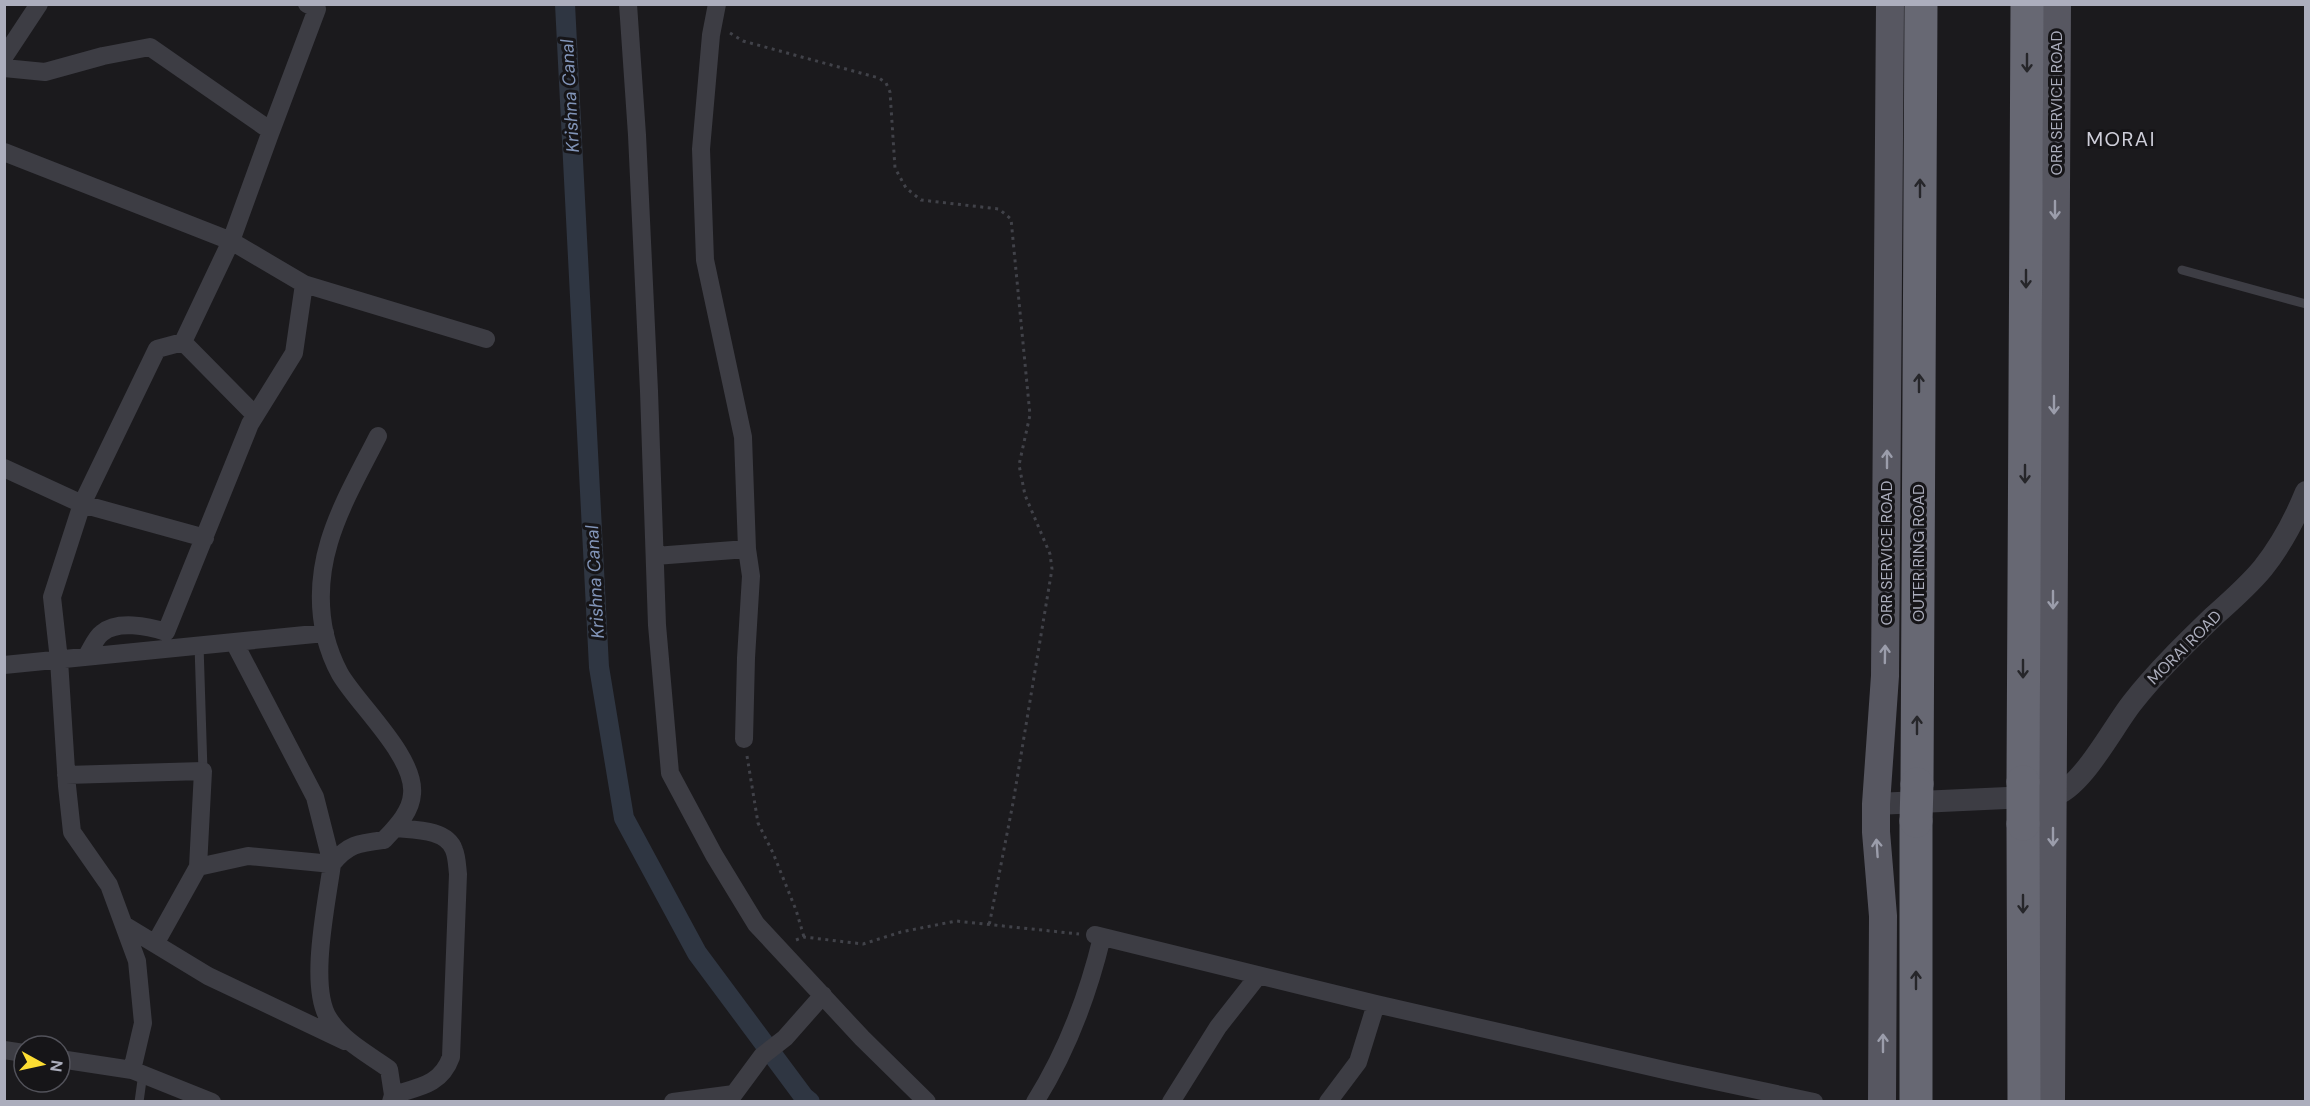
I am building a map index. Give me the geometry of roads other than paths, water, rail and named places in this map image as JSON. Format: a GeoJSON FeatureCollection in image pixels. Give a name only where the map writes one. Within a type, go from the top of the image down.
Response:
{"type":"FeatureCollection","features":[{"type":"Feature","properties":{"kind":"highway","name":"OUTER RING ROAD"},"geometry":{"type":"LineString","coordinates":[[1916,1101],[1921,4]]}},
{"type":"Feature","properties":{"kind":"highway"},"geometry":{"type":"LineString","coordinates":[[2027,4],[2023,825],[2047,1100]]}},
{"type":"Feature","properties":{"kind":"main road","name":"ORR SERVICE ROAD"},"geometry":{"type":"LineString","coordinates":[[1882,1101],[1883,916],[1876,804],[1885,676],[1890,4]]}},
{"type":"Feature","properties":{"kind":"main road","name":"ORR SERVICE ROAD"},"geometry":{"type":"LineString","coordinates":[[2047,1100],[2054,796],[2052,572],[2057,4]]}},
{"type":"Feature","properties":{"kind":"street"},"geometry":{"type":"LineString","coordinates":[[4,57],[39,4]]}},
{"type":"Feature","properties":{"kind":"street"},"geometry":{"type":"LineString","coordinates":[[628,4],[638,147],[657,625],[670,772],[714,855],[756,924],[927,1101]]}},
{"type":"Feature","properties":{"kind":"street"},"geometry":{"type":"LineString","coordinates":[[717,4],[701,149],[705,260],[743,437],[747,549],[751,576],[744,739]]}},
{"type":"Feature","properties":{"kind":"street"},"geometry":{"type":"LineString","coordinates":[[138,1072],[143,1023],[137,961],[109,885],[72,832],[52,597],[82,504],[157,349],[183,342],[231,241],[314,6]]}},
{"type":"Feature","properties":{"kind":"street"},"geometry":{"type":"LineString","coordinates":[[4,68],[45,72],[103,56],[150,47],[271,131]]}},
{"type":"Feature","properties":{"kind":"street"},"geometry":{"type":"LineString","coordinates":[[4,152],[231,241],[304,284],[486,339]]}},
{"type":"Feature","properties":{"kind":"street"},"geometry":{"type":"LineString","coordinates":[[86,657],[100,634],[112,627],[148,627],[166,632],[250,424],[294,353],[304,284]]}},
{"type":"Feature","properties":{"kind":"street"},"geometry":{"type":"LineString","coordinates":[[183,342],[255,415]]}},
{"type":"Feature","properties":{"kind":"street"},"geometry":{"type":"LineString","coordinates":[[332,864],[344,850],[360,843],[384,840],[409,808],[412,792],[404,763],[340,673],[325,633],[320,579],[334,522],[378,436]]}},
{"type":"Feature","properties":{"kind":"street"},"geometry":{"type":"LineString","coordinates":[[4,468],[82,504],[205,538]]}},
{"type":"Feature","properties":{"kind":"street","name":"MORAI ROAD"},"geometry":{"type":"LineString","coordinates":[[2054,796],[2073,785],[2141,692],[2262,569],[2294,520],[2306,492]]}},
{"type":"Feature","properties":{"kind":"street"},"geometry":{"type":"LineString","coordinates":[[655,556],[747,549]]}},
{"type":"Feature","properties":{"kind":"street"},"geometry":{"type":"LineString","coordinates":[[4,665],[325,633]]}},
{"type":"Feature","properties":{"kind":"street"},"geometry":{"type":"LineString","coordinates":[[234,642],[315,797],[332,864],[318,976],[320,999],[329,1019],[356,1047]]}},
{"type":"Feature","properties":{"kind":"street"},"geometry":{"type":"LineString","coordinates":[[66,776],[203,771],[198,867],[155,944]]}},
{"type":"Feature","properties":{"kind":"street"},"geometry":{"type":"LineString","coordinates":[[1876,804],[2054,796]]}},
{"type":"Feature","properties":{"kind":"street"},"geometry":{"type":"LineString","coordinates":[[124,925],[208,976],[356,1047],[389,1069],[392,1098],[437,1080],[447,1069],[451,1057],[458,874],[454,849],[446,838],[430,832],[395,828]]}},
{"type":"Feature","properties":{"kind":"street"},"geometry":{"type":"LineString","coordinates":[[198,867],[248,856],[332,864]]}},
{"type":"Feature","properties":{"kind":"street"},"geometry":{"type":"LineString","coordinates":[[1035,1101],[1050,1077],[1081,1009],[1093,977],[1098,936],[1376,1004],[1673,1072],[1814,1101]]}},
{"type":"Feature","properties":{"kind":"street"},"geometry":{"type":"LineString","coordinates":[[1171,1101],[1218,1027],[1258,976]]}},
{"type":"Feature","properties":{"kind":"street"},"geometry":{"type":"LineString","coordinates":[[673,1101],[731,1097],[762,1056],[785,1038],[823,995]]}},
{"type":"Feature","properties":{"kind":"street"},"geometry":{"type":"LineString","coordinates":[[1328,1101],[1358,1062],[1376,1004]]}},
{"type":"Feature","properties":{"kind":"street"},"geometry":{"type":"LineString","coordinates":[[72,1061],[138,1072],[212,1101]]}},
{"type":"Feature","properties":{"kind":"lane"},"geometry":{"type":"LineString","coordinates":[[2182,270],[2306,304]]}},
{"type":"Feature","properties":{"kind":"lane"},"geometry":{"type":"LineString","coordinates":[[200,645],[203,771]]}},
{"type":"Feature","properties":{"kind":"lane"},"geometry":{"type":"LineString","coordinates":[[138,1072],[139,1101]]}},
{"type":"Feature","properties":{"kind":"waterway","name":"Krishna Canal"},"geometry":{"type":"LineString","coordinates":[[565,4],[599,667],[624,818],[697,953],[810,1102]]}},
{"type":"Feature","properties":{"kind":"district","name":"MORAI"},"geometry":{"type":"Point","coordinates":[2121,139]}}]}
